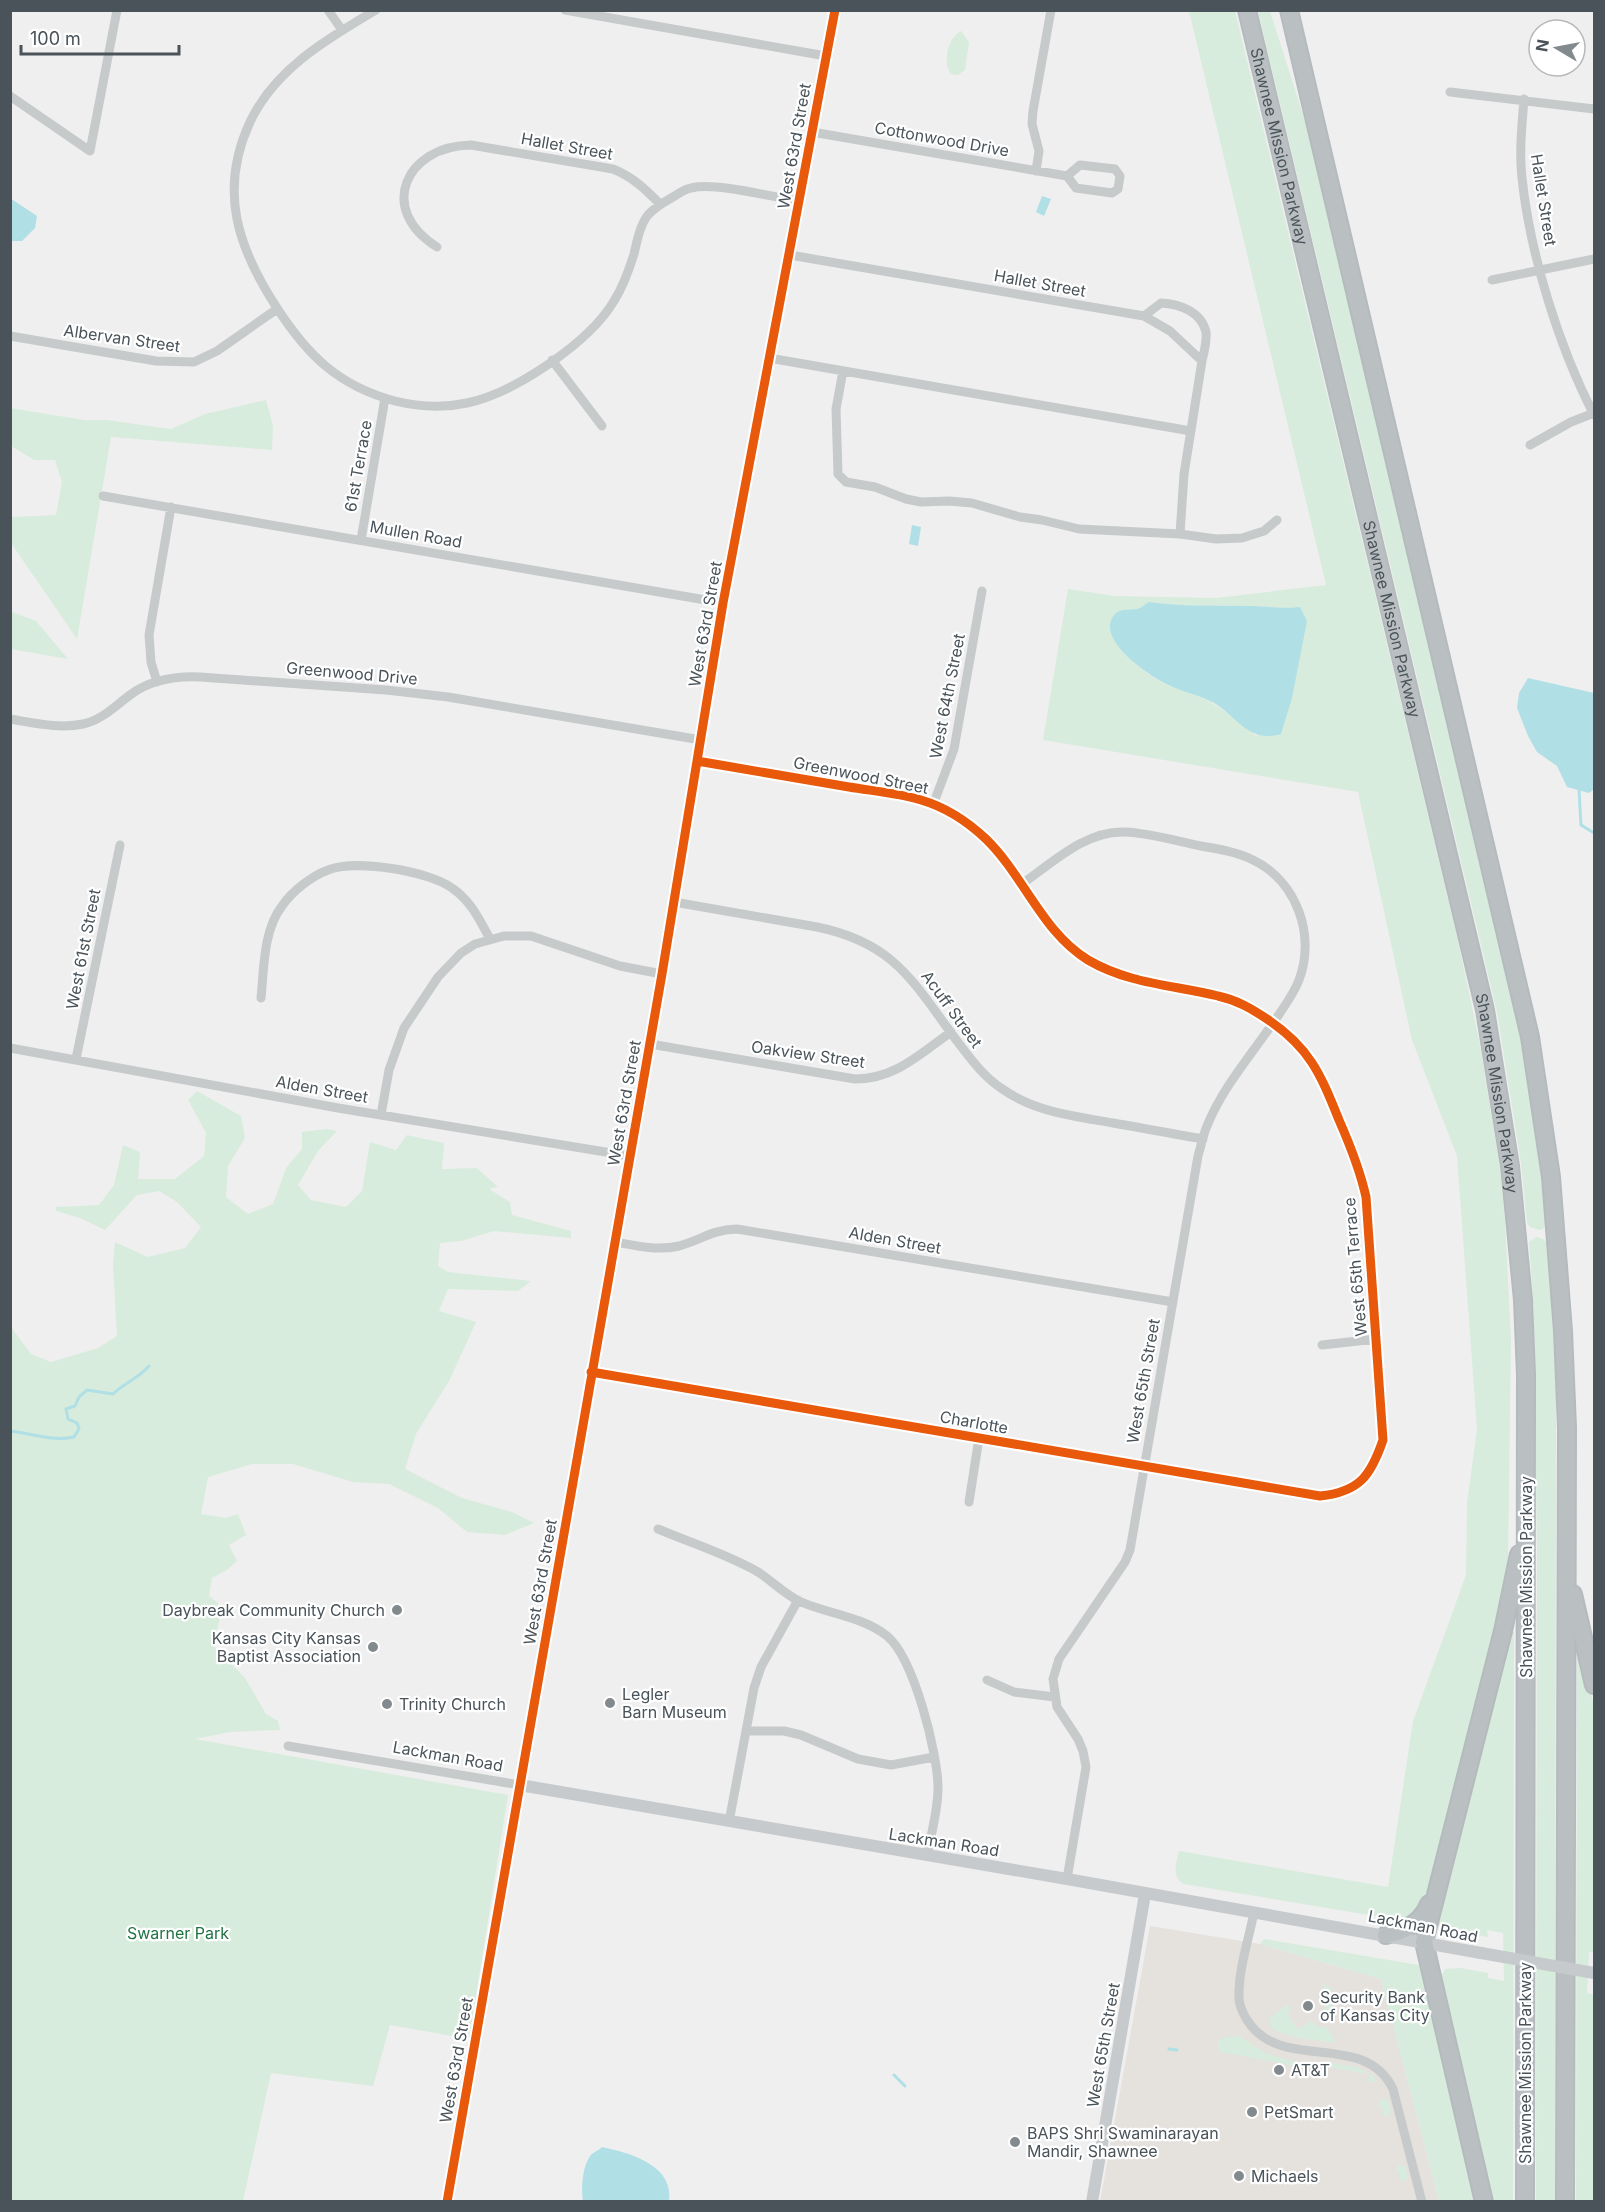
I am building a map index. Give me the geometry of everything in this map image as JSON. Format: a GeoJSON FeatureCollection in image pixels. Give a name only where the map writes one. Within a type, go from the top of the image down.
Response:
{"type":"FeatureCollection","features":[{"type":"Feature","properties":{"kind":"highway","name":"Shawnee Mission Parkway"},"geometry":{"type":"LineString","coordinates":[[1247,10],[1485,1010],[1510,1166],[1522,1290],[1526,1375],[1525,2202]]}},
{"type":"Feature","properties":{"kind":"highway"},"geometry":{"type":"LineString","coordinates":[[1284,10],[1299,50]]}},
{"type":"Feature","properties":{"kind":"highway"},"geometry":{"type":"LineString","coordinates":[[1289,10],[1530,1037],[1551,1177],[1563,1331],[1567,1428],[1565,2202]]}},
{"type":"Feature","properties":{"kind":"highway"},"geometry":{"type":"LineString","coordinates":[[1484,2202],[1424,1942],[1503,1631],[1526,1518]]}},
{"type":"Feature","properties":{"kind":"highway"},"geometry":{"type":"LineString","coordinates":[[1567,1564],[1594,1685]]}},
{"type":"Feature","properties":{"kind":"highway"},"geometry":{"type":"LineString","coordinates":[[1386,1935],[1409,1928],[1424,1915],[1445,1861]]}},
{"type":"Feature","properties":{"kind":"street"},"geometry":{"type":"LineString","coordinates":[[10,96],[90,151],[117,10]]}},
{"type":"Feature","properties":{"kind":"street"},"geometry":{"type":"LineString","coordinates":[[328,10],[342,30]]}},
{"type":"Feature","properties":{"kind":"street"},"geometry":{"type":"LineString","coordinates":[[376,10],[302,58],[278,80],[250,121],[243,138],[234,192],[237,225],[247,257],[277,309],[298,338],[331,371],[359,389],[420,406],[465,404],[489,397],[512,387],[588,332],[614,302],[625,279],[638,236],[647,216],[660,204],[688,188],[702,186],[799,201]]}},
{"type":"Feature","properties":{"kind":"street"},"geometry":{"type":"LineString","coordinates":[[565,10],[826,56]]}},
{"type":"Feature","properties":{"kind":"street","name":"West 63rd Street"},"geometry":{"type":"LineString","coordinates":[[447,2202],[650,1044],[723,603],[835,10]]}},
{"type":"Feature","properties":{"kind":"street"},"geometry":{"type":"LineString","coordinates":[[1036,171],[1039,151],[1032,124],[1033,111],[1051,10]]}},
{"type":"Feature","properties":{"kind":"street"},"geometry":{"type":"LineString","coordinates":[[1450,92],[1594,109]]}},
{"type":"Feature","properties":{"kind":"street","name":"Hallet Street"},"geometry":{"type":"LineString","coordinates":[[1524,99],[1522,177],[1528,215],[1541,270],[1567,353],[1594,414],[1571,422],[1530,445]]}},
{"type":"Feature","properties":{"kind":"street","name":"Cottonwood Drive"},"geometry":{"type":"LineString","coordinates":[[812,132],[1067,176],[1076,188],[1112,193],[1118,189],[1120,176],[1115,169],[1080,165],[1067,176]]}},
{"type":"Feature","properties":{"kind":"street","name":"Hallet Street"},"geometry":{"type":"LineString","coordinates":[[437,247],[425,240],[413,228],[406,213],[405,188],[416,166],[439,150],[455,145],[471,145],[613,169],[640,183],[660,204]]}},
{"type":"Feature","properties":{"kind":"street","name":"Hallet Street"},"geometry":{"type":"LineString","coordinates":[[789,255],[1144,316],[1170,331],[1202,361]]}},
{"type":"Feature","properties":{"kind":"street"},"geometry":{"type":"LineString","coordinates":[[1541,270],[1594,259]]}},
{"type":"Feature","properties":{"kind":"street","name":"Hallet Street"},"geometry":{"type":"LineString","coordinates":[[1492,280],[1541,270]]}},
{"type":"Feature","properties":{"kind":"street"},"geometry":{"type":"LineString","coordinates":[[1144,316],[1161,303],[1176,304],[1189,310],[1200,320],[1206,334],[1184,474],[1180,534]]}},
{"type":"Feature","properties":{"kind":"street","name":"Albervan Street"},"geometry":{"type":"LineString","coordinates":[[10,336],[156,362],[194,362],[217,351],[277,309]]}},
{"type":"Feature","properties":{"kind":"street"},"geometry":{"type":"LineString","coordinates":[[769,358],[1191,431]]}},
{"type":"Feature","properties":{"kind":"street"},"geometry":{"type":"LineString","coordinates":[[552,360],[602,426]]}},
{"type":"Feature","properties":{"kind":"street"},"geometry":{"type":"LineString","coordinates":[[843,371],[836,409],[836,432],[838,474],[846,482],[875,487],[906,499],[921,502],[972,503],[1020,517],[1042,519],[1079,529],[1242,538],[1264,531],[1277,520]]}},
{"type":"Feature","properties":{"kind":"street","name":"61st Terrace"},"geometry":{"type":"LineString","coordinates":[[361,540],[385,398]]}},
{"type":"Feature","properties":{"kind":"street","name":"Mullen Road"},"geometry":{"type":"LineString","coordinates":[[103,496],[723,603]]}},
{"type":"Feature","properties":{"kind":"street"},"geometry":{"type":"LineString","coordinates":[[157,682],[150,655],[149,635],[171,507]]}},
{"type":"Feature","properties":{"kind":"street","name":"West 64th Street"},"geometry":{"type":"LineString","coordinates":[[933,805],[954,749],[982,591]]}},
{"type":"Feature","properties":{"kind":"street","name":"Greenwood Drive"},"geometry":{"type":"LineString","coordinates":[[10,719],[50,726],[86,723],[102,717],[145,686],[173,677],[200,677],[386,690],[448,697],[701,740]]}},
{"type":"Feature","properties":{"kind":"street","name":"Greenwood Street"},"geometry":{"type":"LineString","coordinates":[[697,761],[910,798],[951,813],[988,841],[1055,930],[1085,958],[1107,971],[1128,979],[1239,1002],[1273,1023]]}},
{"type":"Feature","properties":{"kind":"street"},"geometry":{"type":"LineString","coordinates":[[1022,884],[1082,843],[1108,833],[1141,834],[1222,850],[1255,861],[1284,884],[1294,900],[1305,938],[1304,965],[1291,996],[1273,1023]]}},
{"type":"Feature","properties":{"kind":"street","name":"West 61st Street"},"geometry":{"type":"LineString","coordinates":[[76,1059],[120,845]]}},
{"type":"Feature","properties":{"kind":"street"},"geometry":{"type":"LineString","coordinates":[[261,999],[267,944],[272,925],[281,906],[310,880],[329,869],[365,866],[417,873],[441,880],[467,900],[477,912],[490,939]]}},
{"type":"Feature","properties":{"kind":"street","name":"Acuff Street"},"geometry":{"type":"LineString","coordinates":[[674,902],[817,927],[861,940],[884,953],[908,974],[980,1071],[1000,1088],[1020,1100],[1070,1116],[1203,1139]]}},
{"type":"Feature","properties":{"kind":"street"},"geometry":{"type":"LineString","coordinates":[[381,1115],[389,1070],[404,1028],[447,966],[475,944],[504,936],[531,936],[620,966],[662,974]]}},
{"type":"Feature","properties":{"kind":"street","name":"West 65th Street"},"geometry":{"type":"LineString","coordinates":[[1067,1879],[1086,1767],[1078,1739],[1057,1707],[1053,1679],[1059,1659],[1125,1562],[1130,1550],[1198,1156],[1215,1109],[1273,1023]]}},
{"type":"Feature","properties":{"kind":"street","name":"West 65th Terrace"},"geometry":{"type":"LineString","coordinates":[[1273,1023],[1292,1036],[1316,1067],[1360,1171],[1366,1197],[1383,1440],[1375,1464],[1363,1480],[1351,1489]]}},
{"type":"Feature","properties":{"kind":"street","name":"Oakview Street"},"geometry":{"type":"LineString","coordinates":[[650,1044],[855,1079],[871,1079],[900,1068],[951,1032]]}},
{"type":"Feature","properties":{"kind":"street","name":"Alden Street"},"geometry":{"type":"LineString","coordinates":[[10,1048],[381,1115],[630,1156]]}},
{"type":"Feature","properties":{"kind":"street","name":"Alden Street"},"geometry":{"type":"LineString","coordinates":[[615,1242],[653,1249],[667,1248],[682,1245],[708,1233],[737,1229],[1173,1302]]}},
{"type":"Feature","properties":{"kind":"street"},"geometry":{"type":"LineString","coordinates":[[1322,1345],[1376,1339]]}},
{"type":"Feature","properties":{"kind":"street","name":"Charlotte"},"geometry":{"type":"LineString","coordinates":[[591,1372],[1310,1495],[1338,1495],[1351,1489]]}},
{"type":"Feature","properties":{"kind":"street","name":"Charlotte"},"geometry":{"type":"LineString","coordinates":[[969,1502],[980,1438]]}},
{"type":"Feature","properties":{"kind":"street"},"geometry":{"type":"LineString","coordinates":[[658,1529],[741,1563],[798,1600],[864,1623],[886,1635],[896,1645],[910,1668],[938,1772],[938,1792],[927,1856]]}},
{"type":"Feature","properties":{"kind":"street"},"geometry":{"type":"LineString","coordinates":[[729,1822],[754,1688],[761,1666],[798,1600]]}},
{"type":"Feature","properties":{"kind":"street"},"geometry":{"type":"LineString","coordinates":[[987,1680],[1014,1692],[1055,1697]]}},
{"type":"Feature","properties":{"kind":"street"},"geometry":{"type":"LineString","coordinates":[[747,1731],[793,1733],[812,1738],[858,1760],[891,1765],[934,1757]]}},
{"type":"Feature","properties":{"kind":"street","name":"Lackman Road"},"geometry":{"type":"LineString","coordinates":[[288,1746],[1067,1879],[1594,1973]]}},
{"type":"Feature","properties":{"kind":"street","name":"West 65th Street"},"geometry":{"type":"LineString","coordinates":[[1092,2202],[1145,1894]]}},
{"type":"Feature","properties":{"kind":"street"},"geometry":{"type":"LineString","coordinates":[[1254,1912],[1239,1995],[1244,2014],[1255,2031],[1272,2043],[1360,2058],[1384,2074],[1393,2090],[1422,2202]]}},
{"type":"Feature","properties":{"kind":"shaded area"},"geometry":{"type":"Polygon","coordinates":[[[1150,1926],[1260,1944],[1381,1979],[1439,2201],[1100,2202],[1150,1926]]]}},
{"type":"Feature","properties":{"kind":"green space"},"geometry":{"type":"Polygon","coordinates":[[[1189,11],[1235,11],[1457,936],[1479,1040],[1500,1168],[1511,1339],[1508,1563],[1503,1596],[1428,1897],[1416,1912],[1399,1920],[1184,1884],[1176,1874],[1179,1851],[1388,1887],[1413,1721],[1466,1575],[1467,1503],[1477,1429],[1457,1156],[1412,1040],[1358,792],[1043,740],[1068,589],[1115,596],[1216,598],[1326,585],[1189,11]],[[1149,602],[1139,608],[1118,612],[1111,623],[1117,644],[1136,664],[1157,679],[1212,703],[1256,736],[1292,698],[1302,643],[1300,607],[1149,602]]]}},
{"type":"Feature","properties":{"kind":"green space"},"geometry":{"type":"Polygon","coordinates":[[[1258,11],[1270,11],[1305,121],[1515,1007],[1529,1084],[1547,1223],[1543,1229],[1539,1230],[1530,1227],[1527,1222],[1521,1163],[1497,1012],[1258,11]]]}},
{"type":"Feature","properties":{"kind":"green space"},"geometry":{"type":"Polygon","coordinates":[[[961,31],[969,42],[965,70],[958,75],[951,74],[947,63],[948,51],[956,34],[961,31]]]}},
{"type":"Feature","properties":{"kind":"green space"},"geometry":{"type":"Polygon","coordinates":[[[266,400],[273,426],[272,450],[111,437],[77,639],[11,543],[11,517],[56,515],[62,482],[55,460],[34,460],[11,446],[10,408],[84,420],[107,420],[171,429],[205,414],[266,400]]]}},
{"type":"Feature","properties":{"kind":"green space"},"geometry":{"type":"Polygon","coordinates":[[[10,611],[36,621],[68,659],[11,649],[10,611]]]}},
{"type":"Feature","properties":{"kind":"green space","name":"Swarner Park"},"geometry":{"type":"Polygon","coordinates":[[[197,1091],[241,1116],[245,1138],[228,1166],[226,1197],[248,1214],[273,1204],[286,1168],[302,1149],[302,1132],[327,1129],[337,1131],[318,1151],[298,1185],[311,1200],[346,1207],[362,1191],[370,1142],[396,1150],[407,1135],[444,1143],[442,1169],[477,1168],[498,1187],[489,1189],[510,1202],[512,1215],[571,1231],[571,1238],[494,1231],[461,1241],[440,1243],[438,1266],[448,1272],[531,1281],[518,1291],[448,1289],[439,1311],[476,1322],[449,1381],[416,1434],[405,1469],[462,1498],[512,1512],[534,1523],[505,1535],[467,1532],[438,1508],[389,1484],[353,1482],[293,1464],[252,1464],[208,1477],[201,1514],[226,1518],[238,1514],[246,1535],[229,1545],[237,1561],[227,1570],[212,1578],[209,1596],[218,1603],[220,1618],[213,1645],[245,1678],[266,1714],[278,1721],[280,1730],[230,1732],[195,1739],[508,1795],[469,2039],[390,2025],[373,2086],[271,2073],[243,2201],[11,2201],[11,1327],[31,1354],[51,1362],[98,1348],[117,1336],[113,1266],[115,1242],[148,1257],[185,1248],[201,1227],[177,1202],[159,1191],[137,1195],[105,1230],[80,1218],[56,1211],[56,1207],[99,1205],[114,1185],[123,1145],[140,1152],[138,1179],[175,1179],[204,1156],[206,1133],[188,1100],[197,1091]]]}},
{"type":"Feature","properties":{"kind":"green space"},"geometry":{"type":"Polygon","coordinates":[[[1536,1237],[1543,1239],[1549,1245],[1556,1387],[1555,2202],[1536,2201],[1537,1550],[1534,1314],[1529,1242],[1536,1237]]]}},
{"type":"Feature","properties":{"kind":"green space"},"geometry":{"type":"Polygon","coordinates":[[[1506,1631],[1514,1632],[1513,2201],[1492,2201],[1440,1979],[1445,1969],[1461,1968],[1488,1973],[1488,1978],[1504,1981],[1503,1933],[1487,1930],[1488,1937],[1442,1929],[1436,1921],[1506,1631]]]}},
{"type":"Feature","properties":{"kind":"green space"},"geometry":{"type":"Polygon","coordinates":[[[1582,1657],[1594,1707],[1594,1952],[1589,1952],[1587,1993],[1594,1995],[1594,2201],[1576,2202],[1577,1658],[1582,1657]]]}},
{"type":"Feature","properties":{"kind":"green space"},"geometry":{"type":"Polygon","coordinates":[[[1264,1939],[1419,1965],[1422,1968],[1481,2201],[1439,2201],[1381,1979],[1260,1944],[1264,1939]]]}},
{"type":"Feature","properties":{"kind":"green space"},"geometry":{"type":"Polygon","coordinates":[[[1322,1984],[1330,1986],[1333,1994],[1330,2013],[1321,2019],[1319,2016],[1329,2005],[1324,1997],[1328,1994],[1322,1984]]]}},
{"type":"Feature","properties":{"kind":"green space"},"geometry":{"type":"Polygon","coordinates":[[[1288,2004],[1291,2010],[1287,2013],[1298,2029],[1311,2021],[1317,2026],[1327,2028],[1335,2040],[1334,2043],[1288,2035],[1273,2029],[1269,2024],[1270,2018],[1288,2004]]]}},
{"type":"Feature","properties":{"kind":"green space"},"geometry":{"type":"Polygon","coordinates":[[[1239,2036],[1267,2054],[1297,2062],[1296,2066],[1221,2052],[1218,2049],[1218,2042],[1221,2038],[1239,2036]]]}},
{"type":"Feature","properties":{"kind":"green space"},"geometry":{"type":"Polygon","coordinates":[[[1327,2062],[1359,2068],[1374,2076],[1375,2081],[1368,2083],[1369,2074],[1322,2066],[1321,2064],[1327,2062]]]}},
{"type":"Feature","properties":{"kind":"green space"},"geometry":{"type":"Polygon","coordinates":[[[1380,2099],[1388,2100],[1391,2111],[1389,2116],[1382,2115],[1383,2108],[1379,2107],[1380,2099]]]}},
{"type":"Feature","properties":{"kind":"green space"},"geometry":{"type":"Polygon","coordinates":[[[1398,2164],[1405,2166],[1408,2178],[1404,2182],[1399,2180],[1400,2173],[1396,2172],[1398,2164]]]}},
{"type":"Feature","properties":{"kind":"water"},"geometry":{"type":"Polygon","coordinates":[[[1042,196],[1051,199],[1044,216],[1036,212],[1042,196]]]}},
{"type":"Feature","properties":{"kind":"water"},"geometry":{"type":"Polygon","coordinates":[[[10,198],[37,216],[35,228],[22,241],[11,241],[10,198]]]}},
{"type":"Feature","properties":{"kind":"water"},"geometry":{"type":"Polygon","coordinates":[[[912,525],[921,527],[918,546],[909,544],[912,525]]]}},
{"type":"Feature","properties":{"kind":"water"},"geometry":{"type":"Polygon","coordinates":[[[1149,602],[1300,607],[1307,621],[1292,698],[1281,734],[1270,736],[1252,732],[1214,703],[1166,684],[1147,673],[1126,655],[1111,634],[1110,624],[1117,612],[1139,608],[1149,602]]]}},
{"type":"Feature","properties":{"kind":"water"},"geometry":{"type":"Polygon","coordinates":[[[1528,678],[1594,693],[1594,789],[1589,793],[1567,787],[1557,766],[1537,752],[1528,736],[1517,708],[1519,693],[1528,678]]]}},
{"type":"Feature","properties":{"kind":"water"},"geometry":{"type":"Polygon","coordinates":[[[602,2147],[637,2157],[657,2170],[665,2178],[669,2189],[669,2201],[583,2201],[582,2185],[585,2166],[591,2155],[602,2147]]]}},
{"type":"Feature","properties":{"kind":"waterway"},"geometry":{"type":"LineString","coordinates":[[1579,790],[1581,825],[1594,833]]}},
{"type":"Feature","properties":{"kind":"waterway"},"geometry":{"type":"LineString","coordinates":[[10,1431],[50,1438],[74,1437],[79,1429],[77,1423],[68,1419],[66,1409],[75,1406],[79,1397],[87,1390],[113,1394],[149,1366]]}},
{"type":"Feature","properties":{"kind":"waterway"},"geometry":{"type":"LineString","coordinates":[[1169,2049],[1177,2050]]}},
{"type":"Feature","properties":{"kind":"waterway"},"geometry":{"type":"LineString","coordinates":[[894,2075],[905,2086]]}},
{"type":"Feature","properties":{"kind":"cycle path"},"geometry":{"type":"LineString","coordinates":[[447,2202],[662,974],[723,603],[835,10]]}},
{"type":"Feature","properties":{"kind":"cycle path"},"geometry":{"type":"LineString","coordinates":[[591,1372],[1320,1496],[1345,1490],[1362,1480],[1374,1463],[1383,1440],[1366,1197],[1361,1177],[1326,1088],[1312,1063],[1294,1040],[1261,1015],[1232,1000],[1135,979],[1088,960],[1058,934],[986,839],[964,821],[939,807],[894,794],[697,761]]}},
{"type":"Feature","properties":{"kind":"place","name":"Daybreak Community Church"},"geometry":{"type":"Point","coordinates":[397,1610]}},
{"type":"Feature","properties":{"kind":"place","name":"Kansas City Kansas Baptist Association"},"geometry":{"type":"Point","coordinates":[373,1647]}},
{"type":"Feature","properties":{"kind":"place","name":"Legler Barn Museum"},"geometry":{"type":"Point","coordinates":[610,1703]}},
{"type":"Feature","properties":{"kind":"place","name":"Trinity Church"},"geometry":{"type":"Point","coordinates":[387,1704]}},
{"type":"Feature","properties":{"kind":"place","name":"Security Bank of Kansas City"},"geometry":{"type":"Point","coordinates":[1308,2006]}},
{"type":"Feature","properties":{"kind":"place","name":"AT&T"},"geometry":{"type":"Point","coordinates":[1279,2070]}},
{"type":"Feature","properties":{"kind":"place","name":"PetSmart"},"geometry":{"type":"Point","coordinates":[1252,2112]}},
{"type":"Feature","properties":{"kind":"place","name":"BAPS Shri Swaminarayan Mandir, Shawnee"},"geometry":{"type":"Point","coordinates":[1015,2142]}},
{"type":"Feature","properties":{"kind":"place","name":"Michaels"},"geometry":{"type":"Point","coordinates":[1239,2176]}}]}
